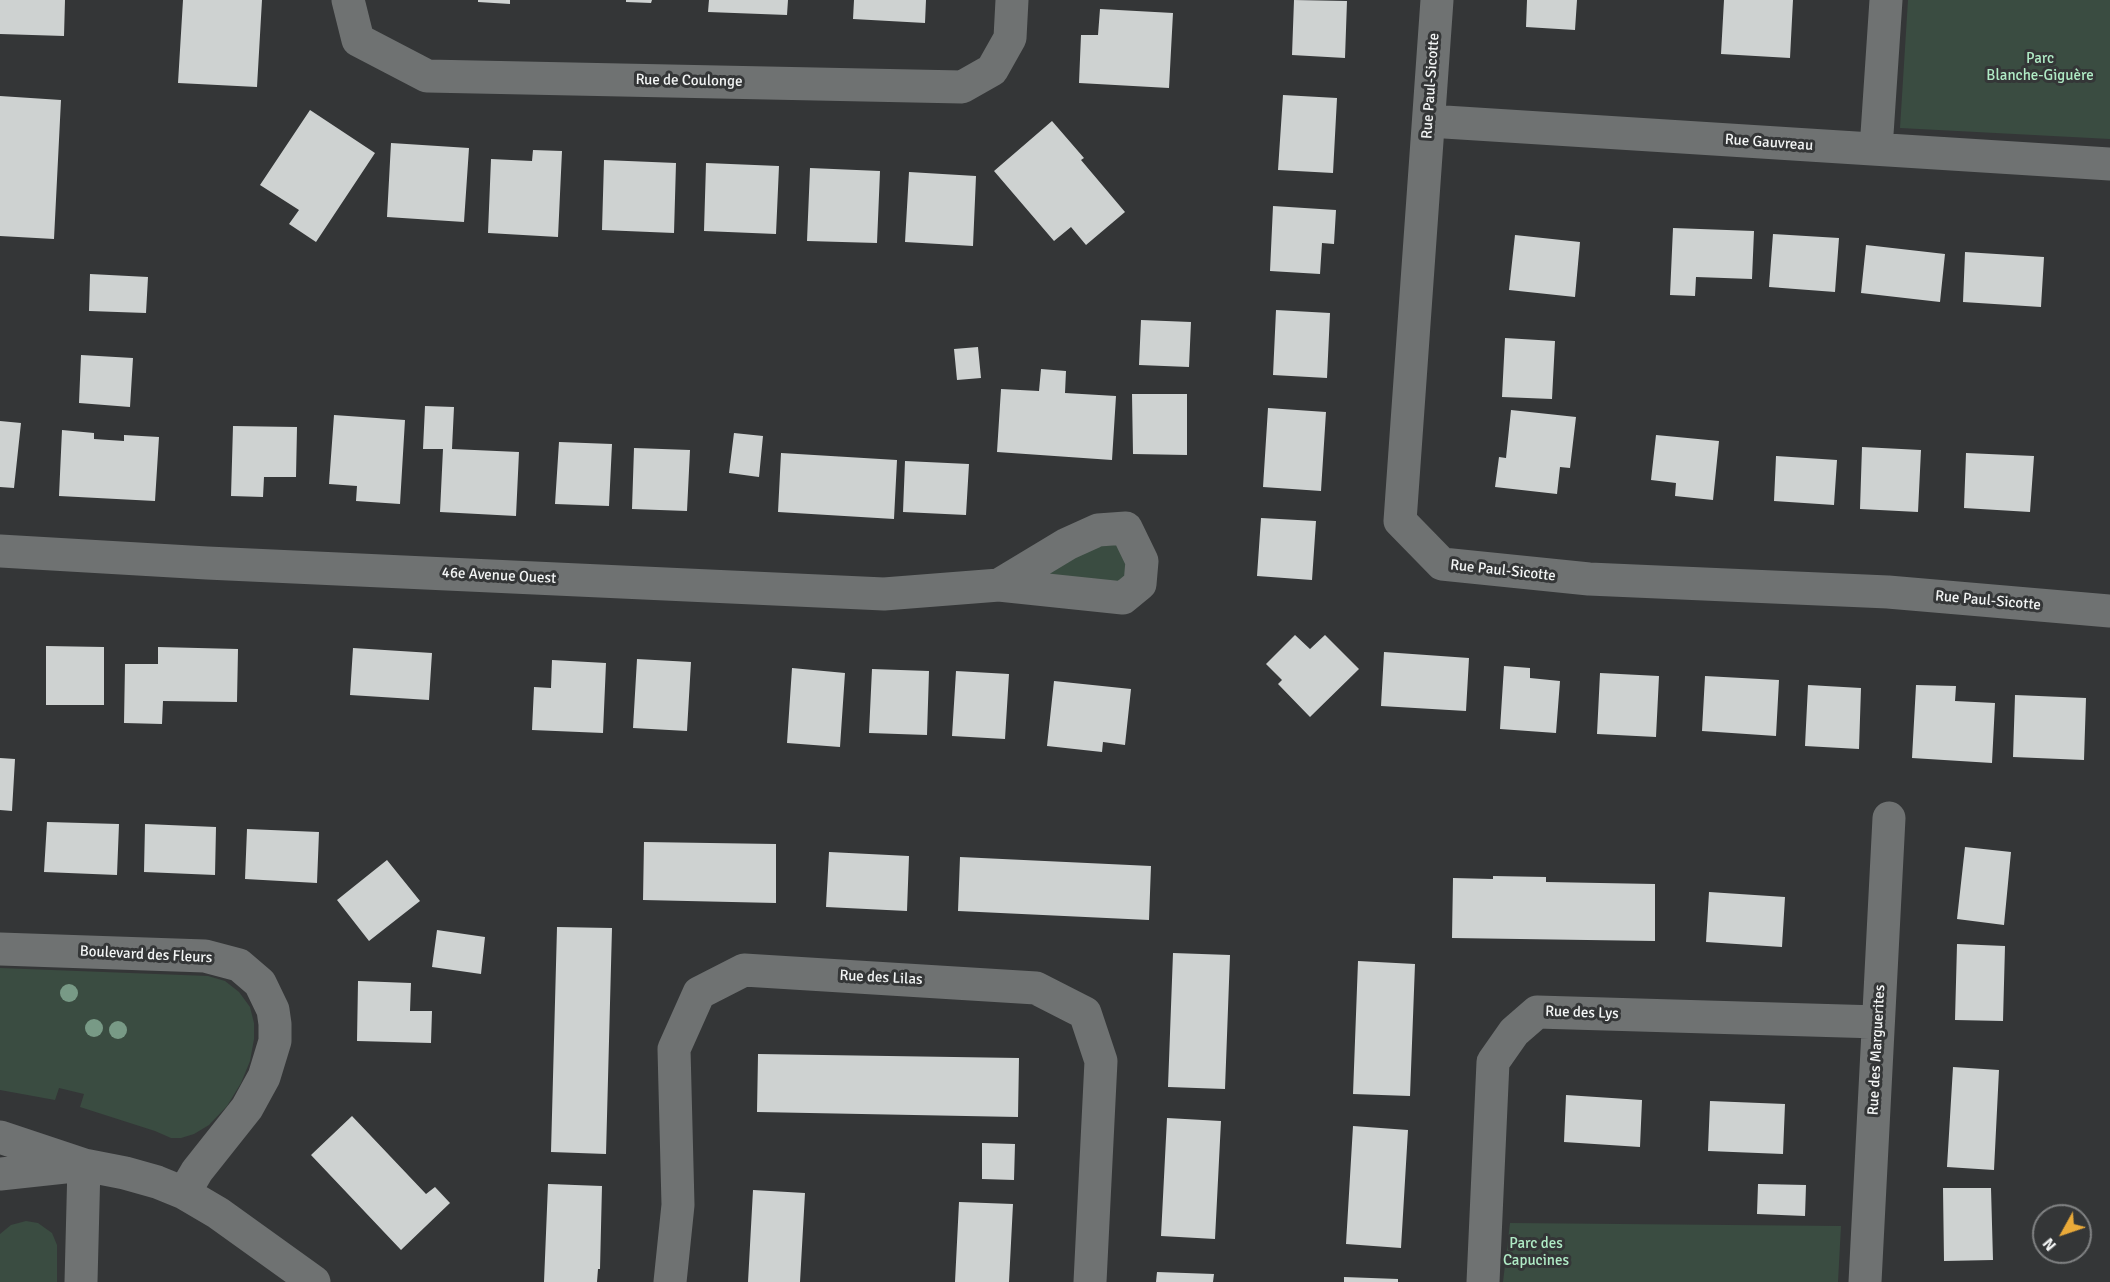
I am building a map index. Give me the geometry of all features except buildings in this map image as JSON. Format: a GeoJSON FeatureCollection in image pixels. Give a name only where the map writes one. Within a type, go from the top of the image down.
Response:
{"type":"FeatureCollection","features":[{"type":"Feature","properties":{"kind":"street","name":"Rue de Coulonge"},"geometry":{"type":"LineString","coordinates":[[348,0],[358,40],[427,76],[962,87],[992,70],[1010,38],[1012,0]]}},
{"type":"Feature","properties":{"kind":"street","name":"Rue Paul-Sicotte"},"geometry":{"type":"LineString","coordinates":[[1437,0],[1400,521],[1442,564],[1589,579],[1888,592],[2110,611]]}},
{"type":"Feature","properties":{"kind":"street"},"geometry":{"type":"LineString","coordinates":[[1876,149],[1886,0]]}},
{"type":"Feature","properties":{"kind":"street","name":"Rue Gauvreau"},"geometry":{"type":"LineString","coordinates":[[1429,121],[2110,164]]}},
{"type":"Feature","properties":{"kind":"street","name":"46e Avenue Ouest"},"geometry":{"type":"LineString","coordinates":[[0,551],[207,563],[884,594],[999,585]]}},
{"type":"Feature","properties":{"kind":"street","name":"Rue des Marguerites"},"geometry":{"type":"LineString","coordinates":[[1865,1282],[1889,818]]}},
{"type":"Feature","properties":{"kind":"street","name":"Boulevard des Fleurs"},"geometry":{"type":"LineString","coordinates":[[0,949],[205,956],[239,965],[260,983],[273,1010],[275,1024],[275,1041],[264,1077],[247,1108],[197,1171],[184,1193]]}},
{"type":"Feature","properties":{"kind":"street","name":"Rue des Lilas"},"geometry":{"type":"LineString","coordinates":[[670,1282],[678,1205],[674,1049],[699,993],[744,970],[1036,988],[1085,1013],[1101,1061],[1090,1282]]}},
{"type":"Feature","properties":{"kind":"street","name":"Rue des Lys"},"geometry":{"type":"LineString","coordinates":[[1483,1282],[1493,1062],[1514,1032],[1537,1011],[1878,1022]]}},
{"type":"Feature","properties":{"kind":"street"},"geometry":{"type":"LineString","coordinates":[[0,1137],[84,1165],[125,1173],[184,1193],[218,1213],[314,1282]]}},
{"type":"Feature","properties":{"kind":"street"},"geometry":{"type":"LineString","coordinates":[[0,1174],[84,1165]]}},
{"type":"Feature","properties":{"kind":"street"},"geometry":{"type":"LineString","coordinates":[[81,1282],[84,1165]]}},
{"type":"Feature","properties":{"kind":"green space","name":"Parc Blanche-Giguère"},"geometry":{"type":"Polygon","coordinates":[[[1908,0],[2110,0],[2110,139],[1900,128],[1908,0]]]}},
{"type":"Feature","properties":{"kind":"green space"},"geometry":{"type":"Polygon","coordinates":[[[1122,536],[1134,560],[1119,588],[1029,575],[1122,536]]]}},
{"type":"Feature","properties":{"kind":"green space"},"geometry":{"type":"Polygon","coordinates":[[[0,968],[208,976],[225,981],[239,992],[250,1007],[254,1023],[250,1061],[241,1083],[227,1106],[209,1125],[194,1134],[181,1138],[171,1138],[80,1107],[84,1094],[59,1088],[55,1100],[0,1090],[0,968]]]}},
{"type":"Feature","properties":{"kind":"green space"},"geometry":{"type":"Polygon","coordinates":[[[26,1221],[38,1223],[52,1233],[57,1245],[57,1282],[0,1282],[0,1234],[11,1225],[26,1221]]]}},
{"type":"Feature","properties":{"kind":"green space","name":"Parc des Capucines"},"geometry":{"type":"Polygon","coordinates":[[[1510,1223],[1841,1226],[1838,1282],[1503,1282],[1510,1223]]]}}]}
